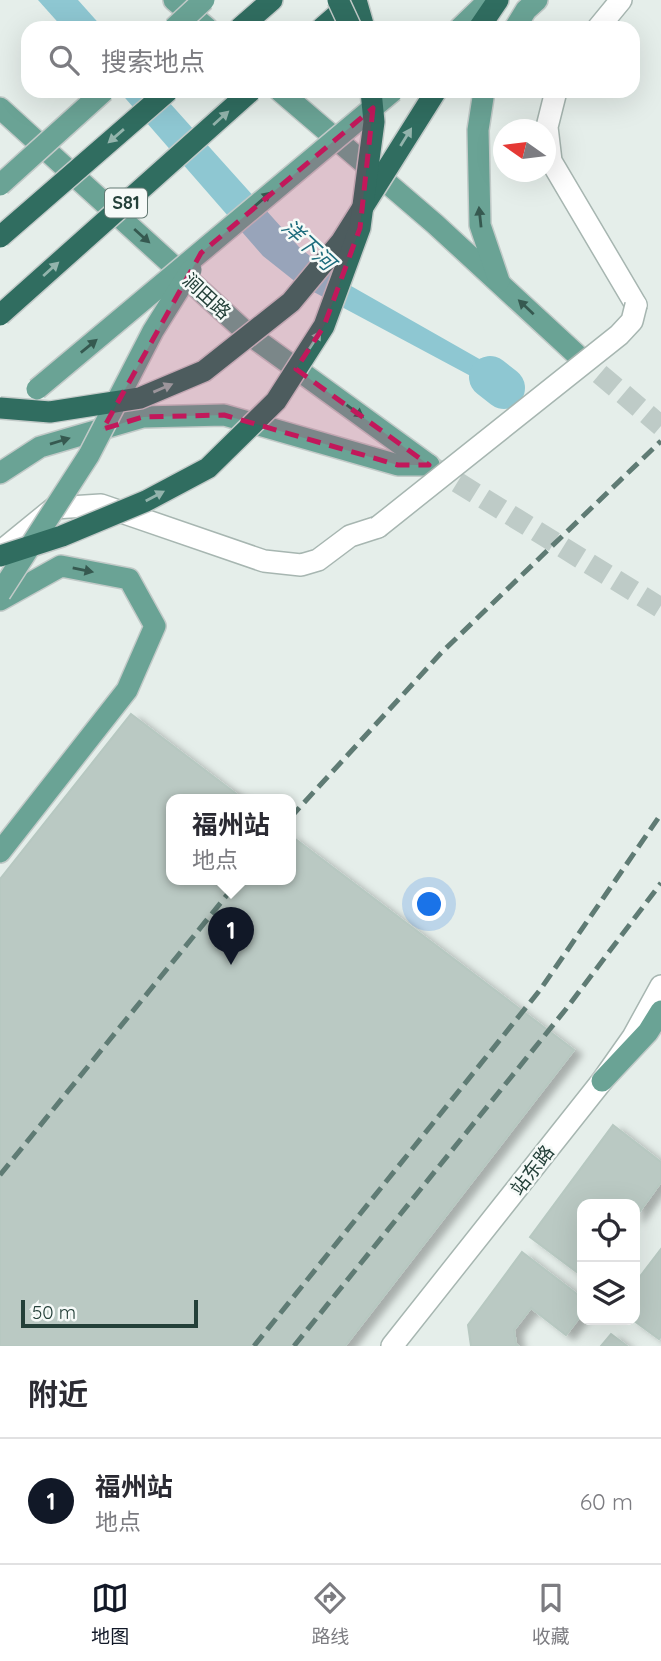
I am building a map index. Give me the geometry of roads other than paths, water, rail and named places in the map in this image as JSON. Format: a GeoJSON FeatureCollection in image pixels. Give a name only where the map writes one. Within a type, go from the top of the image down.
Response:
{"type":"FeatureCollection","features":[{"type":"Feature","properties":{"kind":"highway"},"geometry":{"type":"LineString","coordinates":[[248,21],[272,0]]}},
{"type":"Feature","properties":{"kind":"highway"},"geometry":{"type":"LineString","coordinates":[[338,0],[348,21]]}},
{"type":"Feature","properties":{"kind":"highway"},"geometry":{"type":"LineString","coordinates":[[330,21],[355,0],[362,21]]}},
{"type":"Feature","properties":{"kind":"highway"},"geometry":{"type":"LineString","coordinates":[[484,21],[498,0]]}},
{"type":"Feature","properties":{"kind":"highway"},"geometry":{"type":"LineString","coordinates":[[0,237],[160,98]]}},
{"type":"Feature","properties":{"kind":"highway","name":"S81"},"geometry":{"type":"LineString","coordinates":[[0,315],[243,98]]}},
{"type":"Feature","properties":{"kind":"highway"},"geometry":{"type":"LineString","coordinates":[[0,554],[62,536],[134,506],[208,468],[276,401],[324,326],[360,228],[374,122],[372,98]]}},
{"type":"Feature","properties":{"kind":"highway"},"geometry":{"type":"LineString","coordinates":[[0,408],[50,412],[140,398],[204,371],[291,302],[341,242],[432,98]]}},
{"type":"Feature","properties":{"kind":"main road"},"geometry":{"type":"LineString","coordinates":[[174,0],[198,21]]}},
{"type":"Feature","properties":{"kind":"main road"},"geometry":{"type":"LineString","coordinates":[[181,21],[204,0]]}},
{"type":"Feature","properties":{"kind":"main road"},"geometry":{"type":"LineString","coordinates":[[467,21],[489,0]]}},
{"type":"Feature","properties":{"kind":"main road"},"geometry":{"type":"LineString","coordinates":[[519,21],[537,0]]}},
{"type":"Feature","properties":{"kind":"main road"},"geometry":{"type":"LineString","coordinates":[[0,185],[96,98]]}},
{"type":"Feature","properties":{"kind":"main road"},"geometry":{"type":"LineString","coordinates":[[288,98],[500,282],[576,354]]}},
{"type":"Feature","properties":{"kind":"main road"},"geometry":{"type":"LineString","coordinates":[[0,417],[385,98]]}},
{"type":"Feature","properties":{"kind":"main road"},"geometry":{"type":"LineString","coordinates":[[483,98],[478,130],[477,170],[480,225],[500,282]]}},
{"type":"Feature","properties":{"kind":"main road","name":"涧田路"},"geometry":{"type":"LineString","coordinates":[[0,108],[247,333],[429,465],[398,465],[224,415],[211,415],[143,417],[40,447],[0,473]]}},
{"type":"Feature","properties":{"kind":"main road"},"geometry":{"type":"LineString","coordinates":[[0,593],[89,455],[153,331],[201,253]]}},
{"type":"Feature","properties":{"kind":"main road"},"geometry":{"type":"LineString","coordinates":[[0,600],[61,566],[129,579],[155,626],[127,690],[0,852]]}},
{"type":"Feature","properties":{"kind":"main road"},"geometry":{"type":"LineString","coordinates":[[602,1081],[648,1032],[661,1011]]}},
{"type":"Feature","properties":{"kind":"street"},"geometry":{"type":"LineString","coordinates":[[604,21],[621,0]]}},
{"type":"Feature","properties":{"kind":"street"},"geometry":{"type":"LineString","coordinates":[[0,554],[54,508],[102,505],[264,561],[301,565],[318,560],[350,536],[378,527],[619,335],[632,321],[636,305],[551,161],[547,127],[554,98]]}},
{"type":"Feature","properties":{"kind":"street","name":"站东路"},"geometry":{"type":"LineString","coordinates":[[392,1346],[602,1081],[633,1037],[661,986]]}},
{"type":"Feature","properties":{"kind":"water"},"geometry":{"type":"Polygon","coordinates":[[[38,0],[78,0],[97,21],[57,21],[38,0]]]}},
{"type":"Feature","properties":{"kind":"water"},"geometry":{"type":"Polygon","coordinates":[[[125,98],[165,98],[299,247],[337,278],[490,365],[490,377],[480,381],[297,283],[263,256],[125,98]]]}},
{"type":"Feature","properties":{"kind":"waterway"},"geometry":{"type":"LineString","coordinates":[[490,377],[504,388]]}},
{"type":"Feature","properties":{"kind":"tunnel"},"geometry":{"type":"LineString","coordinates":[[576,354],[661,426]]}},
{"type":"Feature","properties":{"kind":"tunnel"},"geometry":{"type":"LineString","coordinates":[[431,466],[661,608]]}},
{"type":"Feature","properties":{"kind":"railway"},"geometry":{"type":"LineString","coordinates":[[296,811],[441,653],[661,441]]}},
{"type":"Feature","properties":{"kind":"railway"},"geometry":{"type":"LineString","coordinates":[[254,1346],[540,990],[661,814]]}},
{"type":"Feature","properties":{"kind":"railway"},"geometry":{"type":"LineString","coordinates":[[294,1346],[566,1009],[661,883]]}},
{"type":"Feature","properties":{"kind":"railway"},"geometry":{"type":"LineString","coordinates":[[0,1175],[235,885]]}},
{"type":"Feature","properties":{"kind":"place","name":"福州站"},"geometry":{"type":"Point","coordinates":[231,965]}},
{"type":"Feature","properties":{"kind":"water label","name":"洋下河"},"geometry":{"type":"Point","coordinates":[308,245]}}]}
